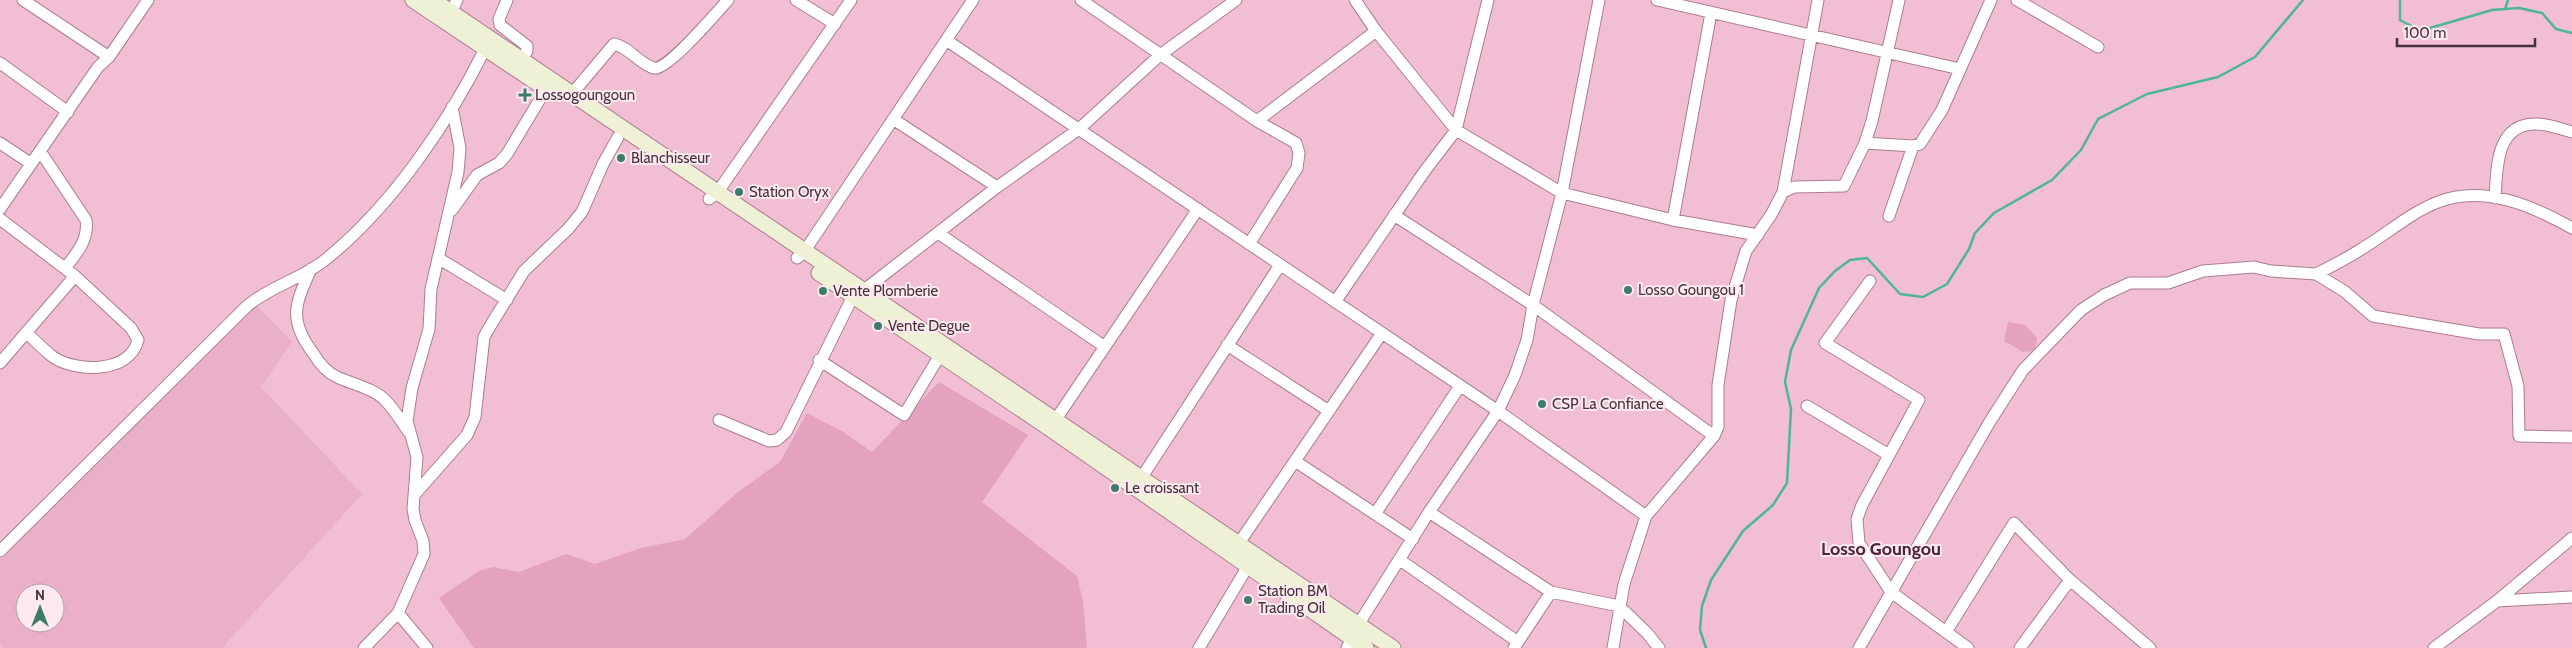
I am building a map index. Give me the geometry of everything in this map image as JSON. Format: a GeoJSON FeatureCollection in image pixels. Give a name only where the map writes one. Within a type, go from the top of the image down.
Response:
{"type":"FeatureCollection","features":[{"type":"Feature","properties":{"kind":"main road"},"geometry":{"type":"LineString","coordinates":[[413,0],[450,10],[484,49],[549,86],[571,95],[713,196],[1053,424],[1138,483],[1248,566],[1352,637],[1392,648]]}},
{"type":"Feature","properties":{"kind":"main road"},"geometry":{"type":"LineString","coordinates":[[433,0],[522,61],[549,86],[618,137],[713,196]]}},
{"type":"Feature","properties":{"kind":"main road"},"geometry":{"type":"LineString","coordinates":[[859,293],[940,355],[1053,424]]}},
{"type":"Feature","properties":{"kind":"main road"},"geometry":{"type":"LineString","coordinates":[[1138,483],[1239,543],[1366,648]]}},
{"type":"Feature","properties":{"kind":"street"},"geometry":{"type":"LineString","coordinates":[[23,0],[109,56]]}},
{"type":"Feature","properties":{"kind":"street"},"geometry":{"type":"LineString","coordinates":[[0,209],[30,163],[148,0]]}},
{"type":"Feature","properties":{"kind":"street"},"geometry":{"type":"LineString","coordinates":[[507,0],[499,19],[500,25],[527,46],[527,51],[522,61]]}},
{"type":"Feature","properties":{"kind":"street"},"geometry":{"type":"LineString","coordinates":[[571,95],[614,44],[652,67],[662,66],[683,48],[728,0]]}},
{"type":"Feature","properties":{"kind":"street"},"geometry":{"type":"LineString","coordinates":[[796,0],[835,24]]}},
{"type":"Feature","properties":{"kind":"street"},"geometry":{"type":"LineString","coordinates":[[713,196],[851,0]]}},
{"type":"Feature","properties":{"kind":"street"},"geometry":{"type":"LineString","coordinates":[[800,255],[973,0]]}},
{"type":"Feature","properties":{"kind":"street"},"geometry":{"type":"LineString","coordinates":[[1081,0],[1257,121],[1296,143],[1299,160],[1296,171],[1249,244]]}},
{"type":"Feature","properties":{"kind":"street"},"geometry":{"type":"LineString","coordinates":[[718,420],[768,441],[777,440],[786,432],[819,360],[859,293],[997,187],[1079,129],[1160,56],[1236,0]]}},
{"type":"Feature","properties":{"kind":"street"},"geometry":{"type":"LineString","coordinates":[[1355,0],[1376,31],[1456,130],[1562,193],[1673,220],[1758,235]]}},
{"type":"Feature","properties":{"kind":"street"},"geometry":{"type":"LineString","coordinates":[[1335,302],[1394,215],[1456,130],[1488,0]]}},
{"type":"Feature","properties":{"kind":"street"},"geometry":{"type":"LineString","coordinates":[[1352,637],[1429,512],[1498,411],[1515,374],[1527,340],[1533,305],[1562,193],[1600,0]]}},
{"type":"Feature","properties":{"kind":"street"},"geometry":{"type":"LineString","coordinates":[[1657,0],[1960,69]]}},
{"type":"Feature","properties":{"kind":"street"},"geometry":{"type":"LineString","coordinates":[[1613,648],[1624,584],[1646,516],[1714,436],[1718,427],[1718,385],[1731,300],[1746,250],[1758,235],[1783,192],[1810,35],[1818,0]]}},
{"type":"Feature","properties":{"kind":"street"},"geometry":{"type":"LineString","coordinates":[[1783,192],[1794,187],[1844,186],[1865,143],[1879,95],[1886,53],[1899,0]]}},
{"type":"Feature","properties":{"kind":"street"},"geometry":{"type":"LineString","coordinates":[[1865,143],[1913,146],[1920,144],[1931,129],[1991,0]]}},
{"type":"Feature","properties":{"kind":"street"},"geometry":{"type":"LineString","coordinates":[[2017,0],[2098,47]]}},
{"type":"Feature","properties":{"kind":"street"},"geometry":{"type":"LineString","coordinates":[[1673,220],[1711,13]]}},
{"type":"Feature","properties":{"kind":"street"},"geometry":{"type":"LineString","coordinates":[[1257,121],[1376,31]]}},
{"type":"Feature","properties":{"kind":"street"},"geometry":{"type":"LineString","coordinates":[[946,40],[1498,411],[1646,516]]}},
{"type":"Feature","properties":{"kind":"street"},"geometry":{"type":"LineString","coordinates":[[0,551],[247,306],[262,293],[292,280],[324,261],[374,215],[452,107],[484,49]]}},
{"type":"Feature","properties":{"kind":"street"},"geometry":{"type":"LineString","coordinates":[[0,63],[68,112]]}},
{"type":"Feature","properties":{"kind":"street"},"geometry":{"type":"LineString","coordinates":[[448,216],[477,175],[499,163],[507,154],[549,86]]}},
{"type":"Feature","properties":{"kind":"street"},"geometry":{"type":"LineString","coordinates":[[364,648],[398,613],[424,554],[423,541],[414,520],[418,457],[407,422],[409,406],[429,329],[430,290],[458,172],[460,148],[452,107]]}},
{"type":"Feature","properties":{"kind":"street"},"geometry":{"type":"LineString","coordinates":[[893,119],[997,187]]}},
{"type":"Feature","properties":{"kind":"street"},"geometry":{"type":"LineString","coordinates":[[2494,198],[2498,158],[2502,146],[2510,133],[2533,124],[2572,132]]}},
{"type":"Feature","properties":{"kind":"street"},"geometry":{"type":"LineString","coordinates":[[415,494],[467,435],[475,417],[484,337],[517,282],[533,261],[582,212],[603,164],[618,137]]}},
{"type":"Feature","properties":{"kind":"street"},"geometry":{"type":"LineString","coordinates":[[0,143],[30,163]]}},
{"type":"Feature","properties":{"kind":"street"},"geometry":{"type":"LineString","coordinates":[[1889,216],[1913,146]]}},
{"type":"Feature","properties":{"kind":"street"},"geometry":{"type":"LineString","coordinates":[[0,364],[27,333],[70,272],[87,230],[86,220],[40,151]]}},
{"type":"Feature","properties":{"kind":"street"},"geometry":{"type":"LineString","coordinates":[[2316,274],[2362,249],[2408,217],[2439,202],[2481,196],[2494,198],[2524,204],[2541,210],[2572,228]]}},
{"type":"Feature","properties":{"kind":"street"},"geometry":{"type":"LineString","coordinates":[[1053,424],[1198,209]]}},
{"type":"Feature","properties":{"kind":"street"},"geometry":{"type":"LineString","coordinates":[[1394,215],[1533,305],[1714,436]]}},
{"type":"Feature","properties":{"kind":"street"},"geometry":{"type":"LineString","coordinates":[[0,219],[70,272],[131,328],[138,340],[136,348],[118,365],[103,367],[75,364],[54,357],[27,333]]}},
{"type":"Feature","properties":{"kind":"street"},"geometry":{"type":"LineString","coordinates":[[938,233],[1105,347]]}},
{"type":"Feature","properties":{"kind":"street"},"geometry":{"type":"LineString","coordinates":[[438,258],[507,300]]}},
{"type":"Feature","properties":{"kind":"street"},"geometry":{"type":"LineString","coordinates":[[1138,483],[1280,265]]}},
{"type":"Feature","properties":{"kind":"street"},"geometry":{"type":"LineString","coordinates":[[1859,648],[1984,431],[2023,370],[2081,310],[2104,295],[2130,283],[2168,283],[2189,275],[2217,268],[2254,267],[2271,271],[2316,274],[2344,291],[2373,316],[2479,334],[2504,334],[2518,386],[2519,436],[2572,437]]}},
{"type":"Feature","properties":{"kind":"street"},"geometry":{"type":"LineString","coordinates":[[311,268],[296,301],[296,319],[301,337],[321,365],[335,376],[375,393],[385,400],[411,435]]}},
{"type":"Feature","properties":{"kind":"street"},"geometry":{"type":"LineString","coordinates":[[1870,281],[1825,342],[1919,400],[1862,506],[1857,519],[1859,543],[1891,592],[1946,632],[1954,644],[1968,648]]}},
{"type":"Feature","properties":{"kind":"street"},"geometry":{"type":"LineString","coordinates":[[1239,543],[1382,333]]}},
{"type":"Feature","properties":{"kind":"street"},"geometry":{"type":"LineString","coordinates":[[1227,345],[1329,411]]}},
{"type":"Feature","properties":{"kind":"street"},"geometry":{"type":"LineString","coordinates":[[819,360],[904,415],[940,355]]}},
{"type":"Feature","properties":{"kind":"street"},"geometry":{"type":"LineString","coordinates":[[1375,514],[1460,386]]}},
{"type":"Feature","properties":{"kind":"street"},"geometry":{"type":"LineString","coordinates":[[1807,406],[1890,455]]}},
{"type":"Feature","properties":{"kind":"street"},"geometry":{"type":"LineString","coordinates":[[1295,461],[1413,539]]}},
{"type":"Feature","properties":{"kind":"street"},"geometry":{"type":"LineString","coordinates":[[1429,512],[1551,592],[1619,606],[1648,633],[1659,648]]}},
{"type":"Feature","properties":{"kind":"street"},"geometry":{"type":"LineString","coordinates":[[1946,632],[2014,523],[2070,580],[2150,648]]}},
{"type":"Feature","properties":{"kind":"street"},"geometry":{"type":"LineString","coordinates":[[2434,648],[2497,601],[2572,538]]}},
{"type":"Feature","properties":{"kind":"street"},"geometry":{"type":"LineString","coordinates":[[1400,560],[1516,645],[1551,592]]}},
{"type":"Feature","properties":{"kind":"street"},"geometry":{"type":"LineString","coordinates":[[1199,648],[1248,566]]}},
{"type":"Feature","properties":{"kind":"street"},"geometry":{"type":"LineString","coordinates":[[2020,648],[2070,580]]}},
{"type":"Feature","properties":{"kind":"street"},"geometry":{"type":"LineString","coordinates":[[2497,601],[2572,597]]}},
{"type":"Feature","properties":{"kind":"street"},"geometry":{"type":"LineString","coordinates":[[398,613],[428,648]]}},
{"type":"Feature","properties":{"kind":"shaded area"},"geometry":{"type":"Polygon","coordinates":[[[253,302],[292,342],[261,387],[362,494],[222,648],[4,648],[0,644],[0,559],[253,302]]]}},
{"type":"Feature","properties":{"kind":"shaded area"},"geometry":{"type":"Polygon","coordinates":[[[2008,322],[2025,325],[2037,338],[2035,351],[2023,352],[2004,341],[2008,322]]]}},
{"type":"Feature","properties":{"kind":"shaded area"},"geometry":{"type":"Polygon","coordinates":[[[939,382],[1028,435],[982,502],[1077,576],[1083,601],[1087,648],[474,648],[439,598],[479,571],[493,567],[519,572],[566,554],[595,564],[641,548],[685,539],[738,492],[780,462],[807,413],[842,431],[872,452],[939,382]]]}},
{"type":"Feature","properties":{"kind":"waterway"},"geometry":{"type":"LineString","coordinates":[[1706,648],[1700,630],[1702,606],[1711,580],[1743,531],[1773,505],[1787,483],[1791,409],[1785,382],[1791,350],[1819,288],[1835,271],[1850,260],[1867,258],[1900,294],[1923,297],[1947,284],[1969,249],[1975,233],[1994,213],[2052,180],[2081,150],[2098,119],[2147,94],[2218,77],[2255,57],[2303,0]]}},
{"type":"Feature","properties":{"kind":"waterway"},"geometry":{"type":"LineString","coordinates":[[2400,0],[2400,20],[2417,29],[2430,28],[2492,10],[2519,8],[2542,13],[2556,29],[2572,33]]}},
{"type":"Feature","properties":{"kind":"waterway"},"geometry":{"type":"LineString","coordinates":[[2505,9],[2508,0]]}},
{"type":"Feature","properties":{"kind":"place","name":"Lossogoungoun"},"geometry":{"type":"Point","coordinates":[525,95]}},
{"type":"Feature","properties":{"kind":"place","name":"Blanchisseur"},"geometry":{"type":"Point","coordinates":[621,158]}},
{"type":"Feature","properties":{"kind":"place","name":"Station Oryx"},"geometry":{"type":"Point","coordinates":[739,192]}},
{"type":"Feature","properties":{"kind":"place","name":"Losso Goungou 1"},"geometry":{"type":"Point","coordinates":[1628,290]}},
{"type":"Feature","properties":{"kind":"place","name":"Vente Plomberie"},"geometry":{"type":"Point","coordinates":[823,291]}},
{"type":"Feature","properties":{"kind":"place","name":"Vente Degue"},"geometry":{"type":"Point","coordinates":[878,326]}},
{"type":"Feature","properties":{"kind":"place","name":"CSP La Confiance"},"geometry":{"type":"Point","coordinates":[1542,404]}},
{"type":"Feature","properties":{"kind":"place","name":"Le croissant"},"geometry":{"type":"Point","coordinates":[1115,488]}},
{"type":"Feature","properties":{"kind":"place","name":"Station BM Trading Oil"},"geometry":{"type":"Point","coordinates":[1248,600]}},
{"type":"Feature","properties":{"kind":"district","name":"Losso Goungou"},"geometry":{"type":"Point","coordinates":[1881,549]}}]}
